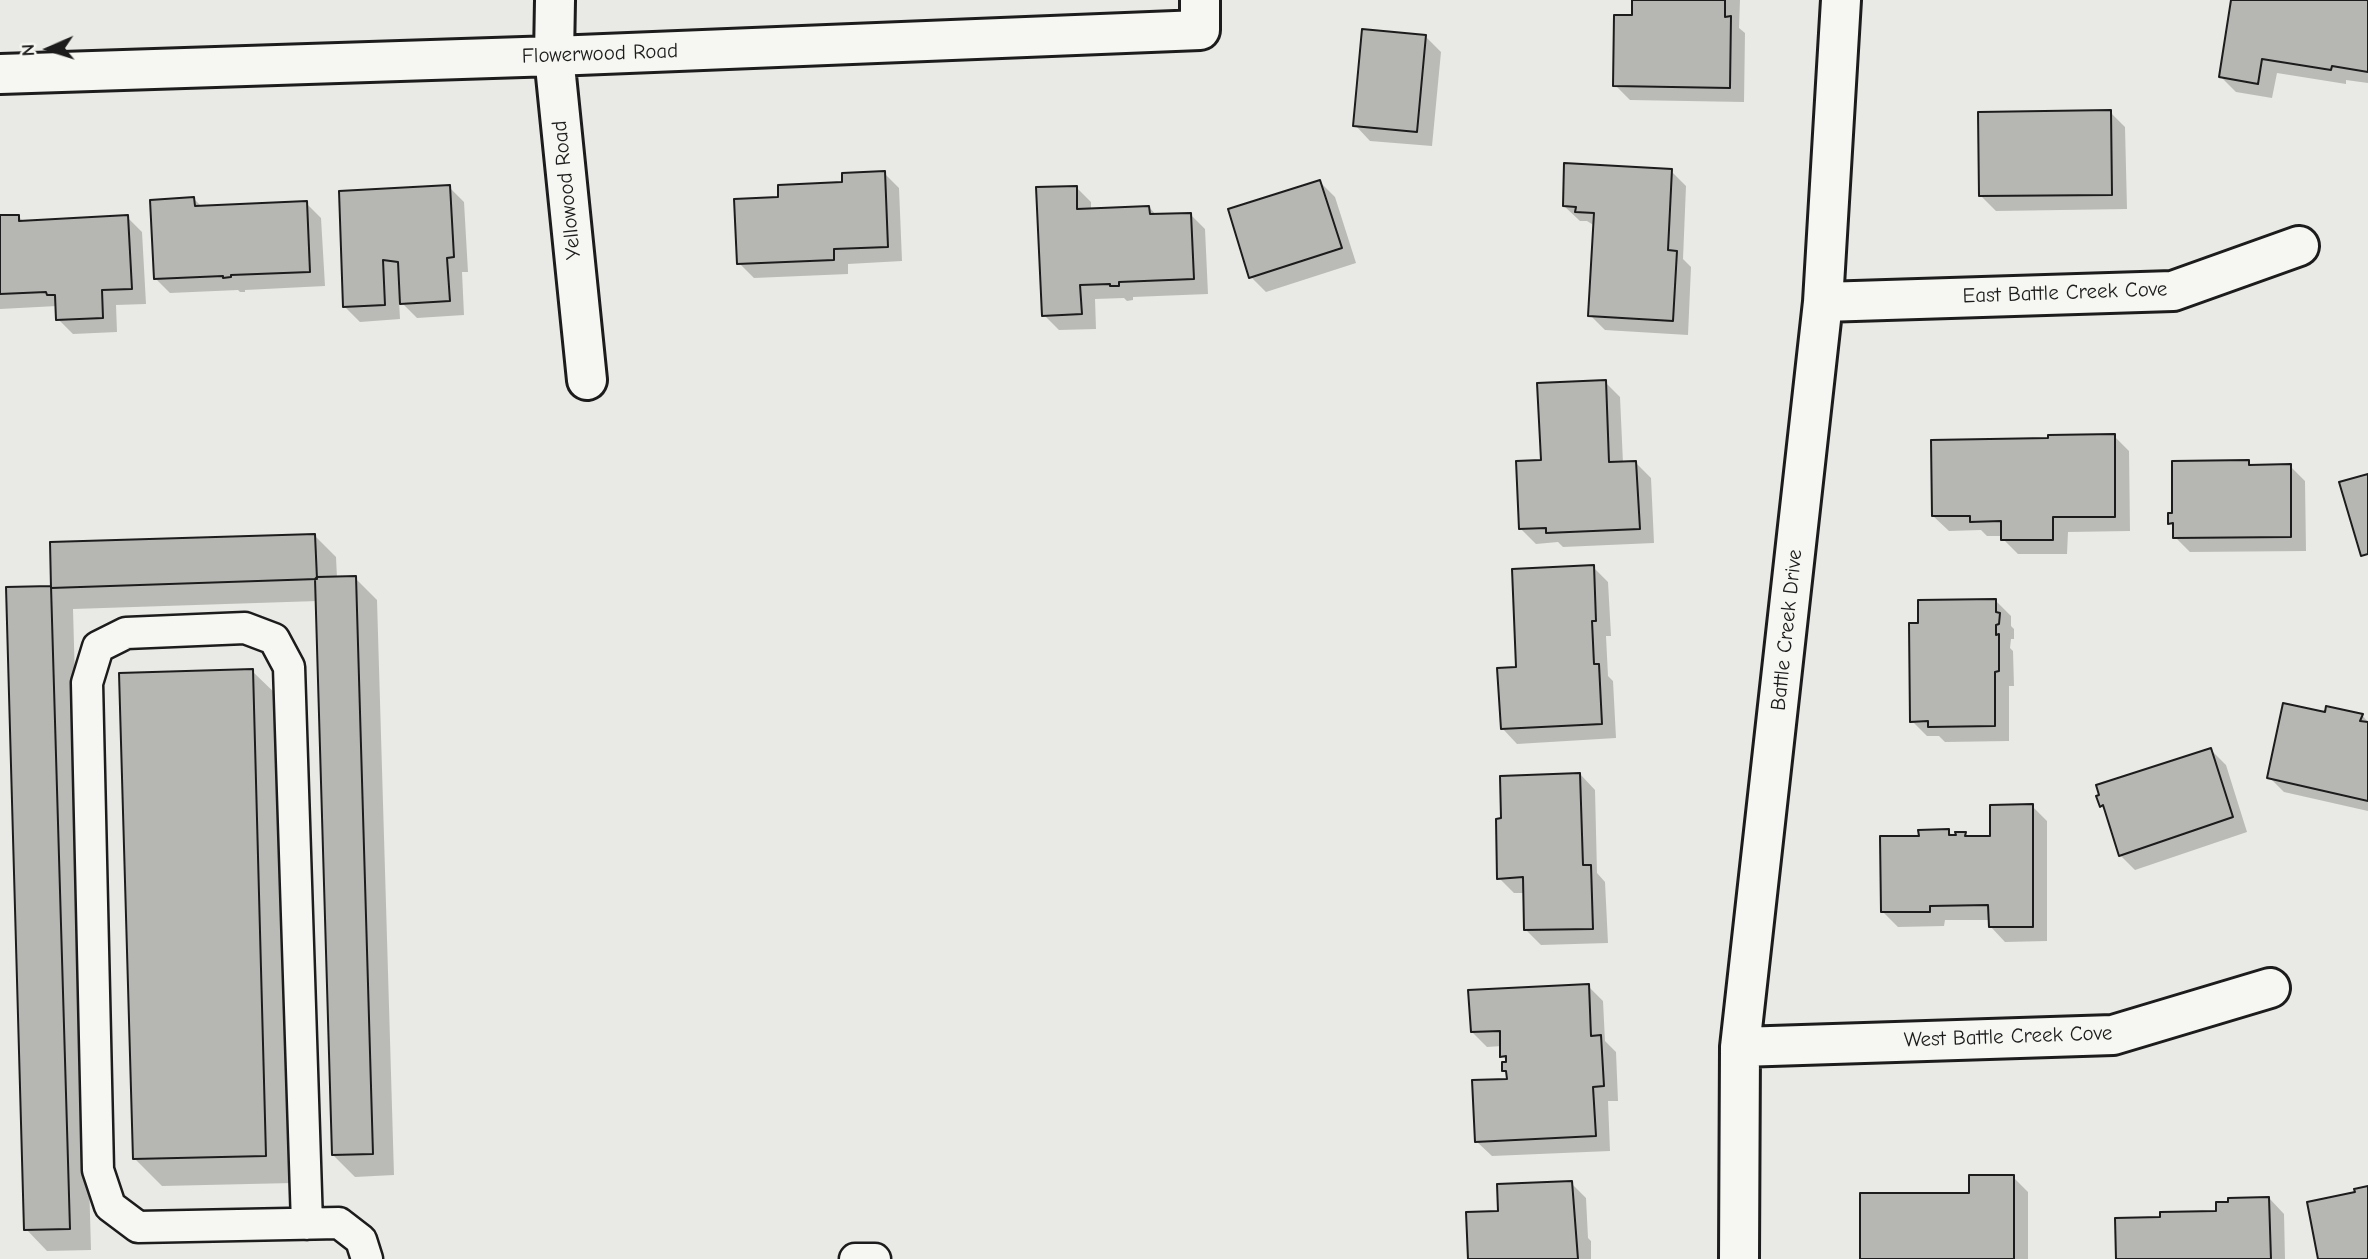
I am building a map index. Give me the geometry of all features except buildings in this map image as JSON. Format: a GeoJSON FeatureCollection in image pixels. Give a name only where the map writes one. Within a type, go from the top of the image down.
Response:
{"type":"FeatureCollection","features":[{"type":"Feature","properties":{"kind":"street","name":"Yellowood Road"},"geometry":{"type":"LineString","coordinates":[[555,0],[554,56],[587,380]]}},
{"type":"Feature","properties":{"kind":"street","name":"Battle Creek Drive"},"geometry":{"type":"LineString","coordinates":[[1739,1259],[1740,1047],[1823,302],[1841,0]]}},
{"type":"Feature","properties":{"kind":"street","name":"Flowerwood Road"},"geometry":{"type":"LineString","coordinates":[[0,74],[554,56],[1200,15]]}},
{"type":"Feature","properties":{"kind":"street","name":"East Battle Creek Cove"},"geometry":{"type":"LineString","coordinates":[[1823,302],[2173,291],[2299,246]]}},
{"type":"Feature","properties":{"kind":"street","name":"West Battle Creek Cove"},"geometry":{"type":"LineString","coordinates":[[1740,1047],[2113,1035],[2270,988]]}},
{"type":"Feature","properties":{"kind":"lane"},"geometry":{"type":"LineString","coordinates":[[307,1224],[289,667],[274,639],[245,628],[126,633],[98,647],[87,683],[98,1170],[110,1206],[138,1227],[307,1224],[339,1223],[361,1240],[367,1259]]}},
{"type":"Feature","properties":{"kind":"lane"},"geometry":{"type":"LineString","coordinates":[[855,1259],[872,1259]]}}]}
